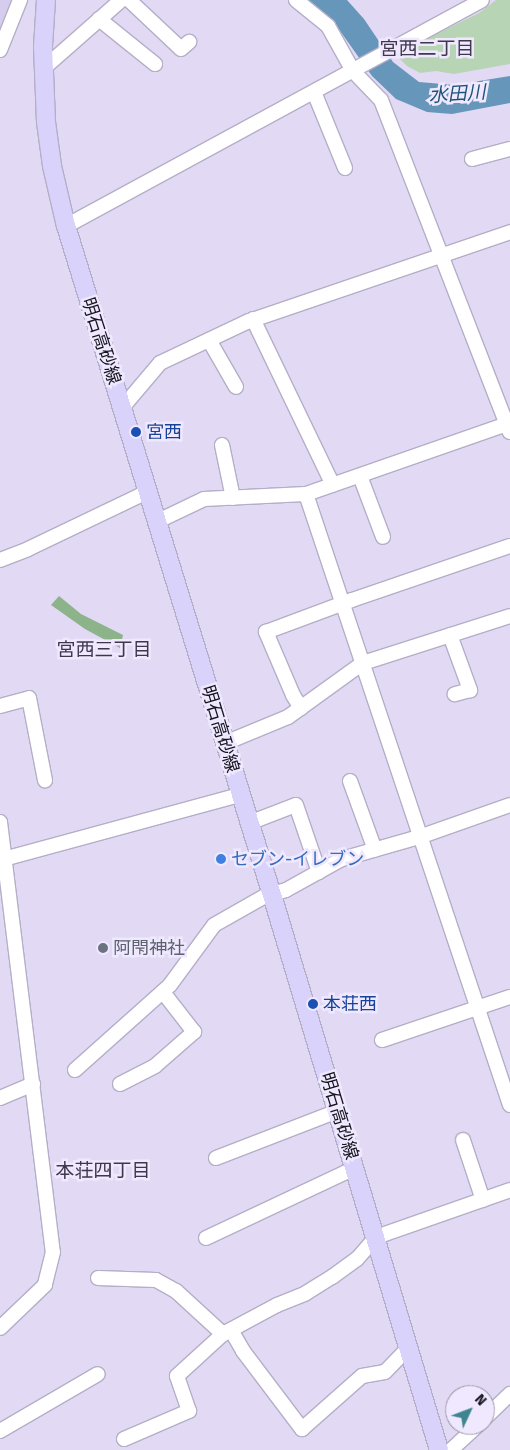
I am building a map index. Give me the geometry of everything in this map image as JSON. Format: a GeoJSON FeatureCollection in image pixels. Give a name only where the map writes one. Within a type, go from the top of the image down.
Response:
{"type":"FeatureCollection","features":[{"type":"Feature","properties":{"kind":"main road","name":"明石高砂線"},"geometry":{"type":"LineString","coordinates":[[46,0],[44,68],[46,122],[56,183],[66,226],[272,894],[439,1450]]}},
{"type":"Feature","properties":{"kind":"street"},"geometry":{"type":"LineString","coordinates":[[0,50],[20,0]]}},
{"type":"Feature","properties":{"kind":"street"},"geometry":{"type":"LineString","coordinates":[[44,68],[122,0]]}},
{"type":"Feature","properties":{"kind":"street"},"geometry":{"type":"LineString","coordinates":[[129,0],[173,36],[181,49],[189,42]]}},
{"type":"Feature","properties":{"kind":"street"},"geometry":{"type":"LineString","coordinates":[[156,522],[204,499],[306,494],[509,426],[381,100],[353,71],[328,26],[296,0]]}},
{"type":"Feature","properties":{"kind":"street"},"geometry":{"type":"LineString","coordinates":[[66,226],[482,0]]}},
{"type":"Feature","properties":{"kind":"street"},"geometry":{"type":"LineString","coordinates":[[99,19],[155,64]]}},
{"type":"Feature","properties":{"kind":"street"},"geometry":{"type":"LineString","coordinates":[[314,92],[345,168]]}},
{"type":"Feature","properties":{"kind":"street"},"geometry":{"type":"LineString","coordinates":[[472,159],[510,149]]}},
{"type":"Feature","properties":{"kind":"street"},"geometry":{"type":"LineString","coordinates":[[122,408],[160,363],[253,319],[510,232]]}},
{"type":"Feature","properties":{"kind":"street"},"geometry":{"type":"LineString","coordinates":[[253,319],[332,485]]}},
{"type":"Feature","properties":{"kind":"street"},"geometry":{"type":"LineString","coordinates":[[209,340],[236,387]]}},
{"type":"Feature","properties":{"kind":"street"},"geometry":{"type":"LineString","coordinates":[[222,446],[233,498]]}},
{"type":"Feature","properties":{"kind":"street"},"geometry":{"type":"LineString","coordinates":[[360,476],[383,538]]}},
{"type":"Feature","properties":{"kind":"street"},"geometry":{"type":"LineString","coordinates":[[0,560],[28,550],[147,492]]}},
{"type":"Feature","properties":{"kind":"street"},"geometry":{"type":"LineString","coordinates":[[306,494],[510,1105]]}},
{"type":"Feature","properties":{"kind":"street"},"geometry":{"type":"LineString","coordinates":[[301,708],[293,695],[266,632],[510,546]]}},
{"type":"Feature","properties":{"kind":"street"},"geometry":{"type":"LineString","coordinates":[[225,743],[288,718],[363,664],[510,616]]}},
{"type":"Feature","properties":{"kind":"street"},"geometry":{"type":"LineString","coordinates":[[450,635],[470,690],[455,694]]}},
{"type":"Feature","properties":{"kind":"street"},"geometry":{"type":"LineString","coordinates":[[0,706],[29,698],[44,780]]}},
{"type":"Feature","properties":{"kind":"street"},"geometry":{"type":"LineString","coordinates":[[350,781],[375,850]]}},
{"type":"Feature","properties":{"kind":"street"},"geometry":{"type":"LineString","coordinates":[[2,859],[240,795]]}},
{"type":"Feature","properties":{"kind":"street"},"geometry":{"type":"LineString","coordinates":[[75,1070],[163,992],[214,925],[265,896],[286,890],[342,859],[419,837],[510,805]]}},
{"type":"Feature","properties":{"kind":"street"},"geometry":{"type":"LineString","coordinates":[[249,823],[296,806],[319,872]]}},
{"type":"Feature","properties":{"kind":"street"},"geometry":{"type":"LineString","coordinates":[[0,822],[2,859],[33,1084],[53,1252],[45,1285],[0,1328]]}},
{"type":"Feature","properties":{"kind":"street"},"geometry":{"type":"LineString","coordinates":[[120,1084],[155,1066],[194,1032],[163,992]]}},
{"type":"Feature","properties":{"kind":"street"},"geometry":{"type":"LineString","coordinates":[[382,1040],[510,997]]}},
{"type":"Feature","properties":{"kind":"street"},"geometry":{"type":"LineString","coordinates":[[0,1098],[33,1084]]}},
{"type":"Feature","properties":{"kind":"street"},"geometry":{"type":"LineString","coordinates":[[216,1158],[338,1111]]}},
{"type":"Feature","properties":{"kind":"street"},"geometry":{"type":"LineString","coordinates":[[463,1140],[483,1200]]}},
{"type":"Feature","properties":{"kind":"street"},"geometry":{"type":"LineString","coordinates":[[206,1238],[355,1168]]}},
{"type":"Feature","properties":{"kind":"street"},"geometry":{"type":"LineString","coordinates":[[124,1440],[189,1410],[178,1376],[227,1332],[277,1305],[306,1293],[332,1277],[357,1259],[376,1237],[510,1190]]}},
{"type":"Feature","properties":{"kind":"street"},"geometry":{"type":"LineString","coordinates":[[231,1226],[235,1240]]}},
{"type":"Feature","properties":{"kind":"street"},"geometry":{"type":"LineString","coordinates":[[98,1278],[156,1280],[176,1291],[227,1332],[302,1429],[362,1376],[385,1372],[409,1347]]}},
{"type":"Feature","properties":{"kind":"street"},"geometry":{"type":"LineString","coordinates":[[0,1431],[98,1374]]}},
{"type":"Feature","properties":{"kind":"street"},"geometry":{"type":"LineString","coordinates":[[495,1408],[510,1394]]}},
{"type":"Feature","properties":{"kind":"street"},"geometry":{"type":"LineString","coordinates":[[451,1450],[467,1435]]}},
{"type":"Feature","properties":{"kind":"shaded area"},"geometry":{"type":"Polygon","coordinates":[[[0,0],[13,0],[0,35],[0,0]]]}},
{"type":"Feature","properties":{"kind":"green space"},"geometry":{"type":"Polygon","coordinates":[[[496,0],[510,0],[510,64],[454,74],[436,71],[420,73],[407,66],[397,56],[404,50],[479,13],[496,0]]]}},
{"type":"Feature","properties":{"kind":"green space"},"geometry":{"type":"Polygon","coordinates":[[[59,596],[81,614],[123,635],[120,648],[85,629],[51,605],[59,596]]]}},
{"type":"Feature","properties":{"kind":"water","name":"水田川"},"geometry":{"type":"Polygon","coordinates":[[[307,0],[347,0],[364,19],[393,62],[419,82],[454,85],[510,76],[510,103],[452,114],[427,112],[396,99],[372,76],[333,21],[307,0]]]}},
{"type":"Feature","properties":{"kind":"place","name":"宮西"},"geometry":{"type":"Point","coordinates":[136,432]}},
{"type":"Feature","properties":{"kind":"place","name":"セブン-イレブン"},"geometry":{"type":"Point","coordinates":[221,859]}},
{"type":"Feature","properties":{"kind":"place","name":"阿閇神社"},"geometry":{"type":"Point","coordinates":[103,948]}},
{"type":"Feature","properties":{"kind":"place","name":"本荘西"},"geometry":{"type":"Point","coordinates":[313,1004]}},
{"type":"Feature","properties":{"kind":"district","name":"宮西二丁目"},"geometry":{"type":"Point","coordinates":[427,49]}},
{"type":"Feature","properties":{"kind":"district","name":"宮西三丁目"},"geometry":{"type":"Point","coordinates":[104,650]}},
{"type":"Feature","properties":{"kind":"district","name":"本荘四丁目"},"geometry":{"type":"Point","coordinates":[103,1171]}}]}
